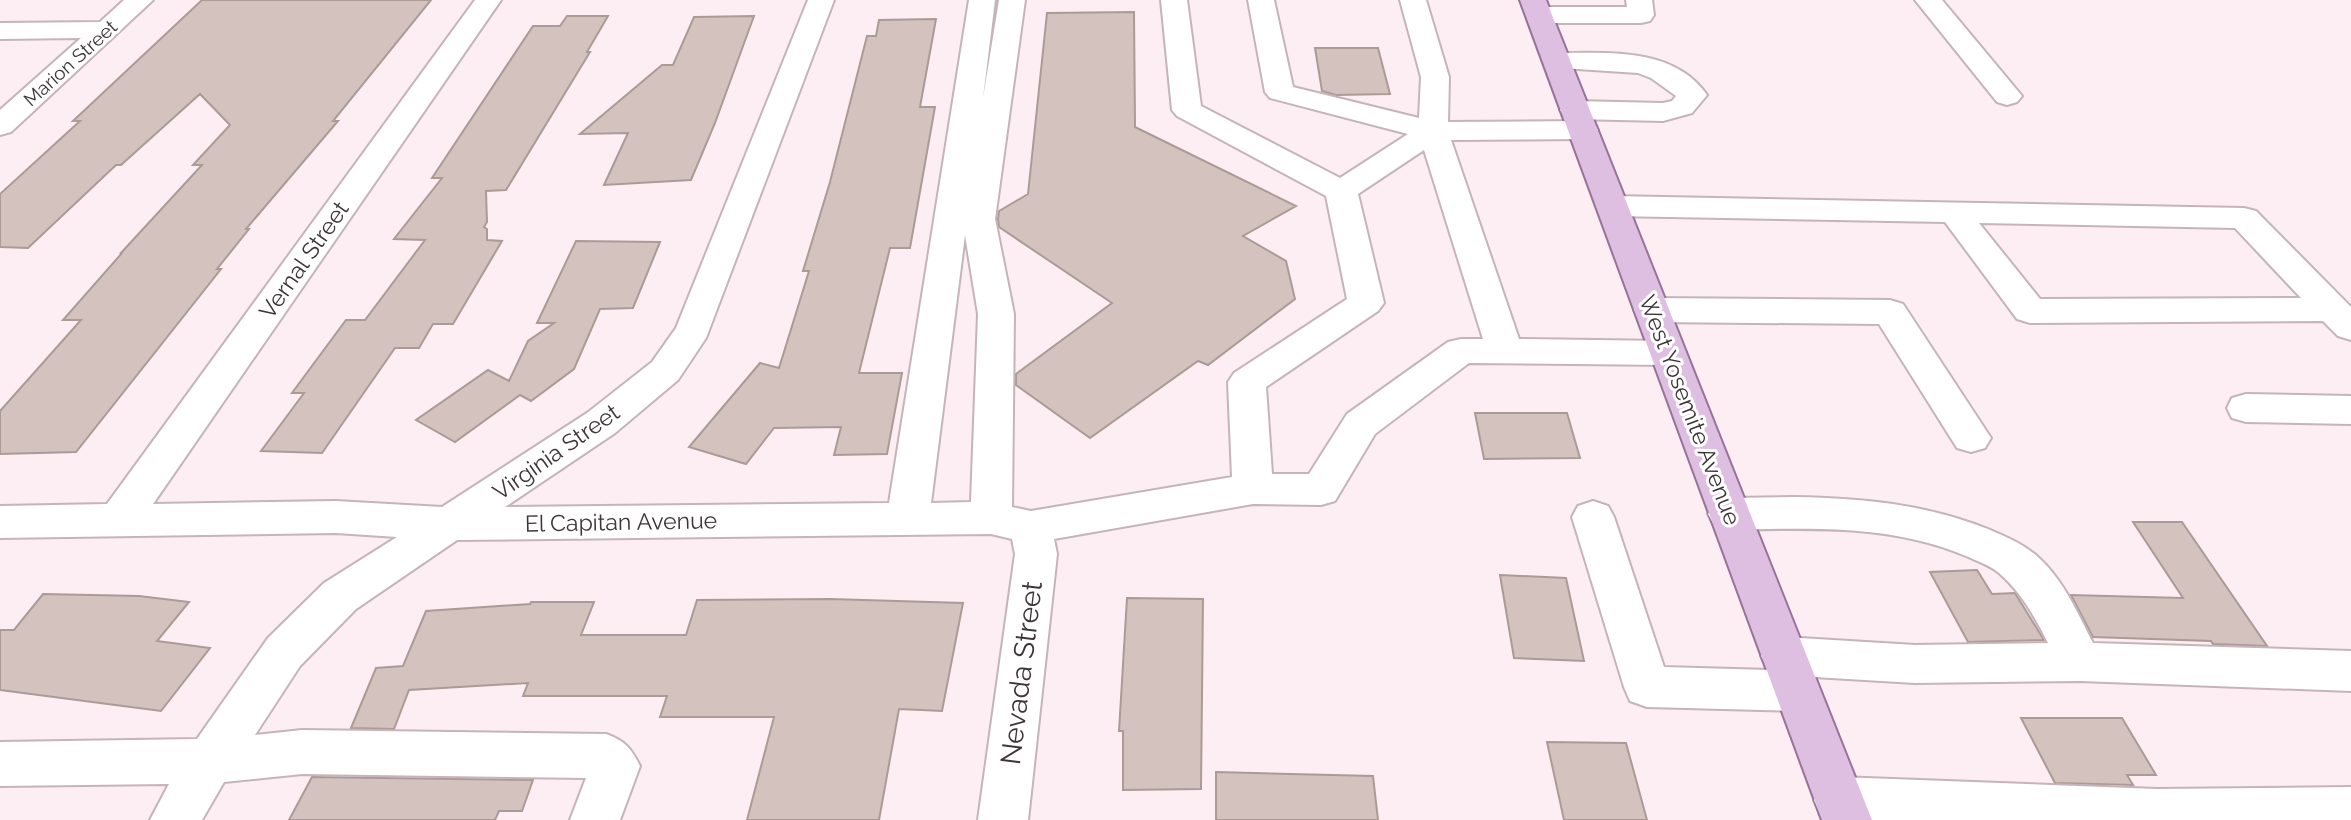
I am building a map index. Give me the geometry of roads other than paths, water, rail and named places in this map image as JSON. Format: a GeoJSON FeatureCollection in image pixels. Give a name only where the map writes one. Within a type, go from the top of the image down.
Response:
{"type":"FeatureCollection","features":[{"type":"Feature","properties":{"kind":"main road","name":"West Yosemite Avenue"},"geometry":{"type":"LineString","coordinates":[[1536,8],[1843,810]]}},
{"type":"Feature","properties":{"kind":"street","name":"Marion Street"},"geometry":{"type":"LineString","coordinates":[[0,126],[140,0]]}},
{"type":"Feature","properties":{"kind":"street","name":"Vernal Street"},"geometry":{"type":"LineString","coordinates":[[119,520],[488,0]]}},
{"type":"Feature","properties":{"kind":"street","name":"Virginia Street"},"geometry":{"type":"LineString","coordinates":[[175,820],[210,761],[284,652],[340,596],[601,423],[665,371],[693,330],[821,0]]}},
{"type":"Feature","properties":{"kind":"street"},"geometry":{"type":"LineString","coordinates":[[908,519],[982,0]]}},
{"type":"Feature","properties":{"kind":"street","name":"Nevada Street"},"geometry":{"type":"LineString","coordinates":[[1003,820],[1036,554],[1011,522],[996,314],[979,219],[1012,0]]}},
{"type":"Feature","properties":{"kind":"street"},"geometry":{"type":"LineString","coordinates":[[1174,0],[1187,110],[1341,191],[1366,303],[1247,382],[1253,489]]}},
{"type":"Feature","properties":{"kind":"street"},"geometry":{"type":"LineString","coordinates":[[1261,0],[1280,92],[1433,131],[1663,112],[1682,107],[1692,95],[1678,80],[1650,32],[1536,8]]}},
{"type":"Feature","properties":{"kind":"street"},"geometry":{"type":"LineString","coordinates":[[1413,0],[1435,77],[1433,131],[1505,351],[1668,353]]}},
{"type":"Feature","properties":{"kind":"street"},"geometry":{"type":"LineString","coordinates":[[1928,0],[2007,96]]}},
{"type":"Feature","properties":{"kind":"street"},"geometry":{"type":"LineString","coordinates":[[0,32],[107,30]]}},
{"type":"Feature","properties":{"kind":"street"},"geometry":{"type":"LineString","coordinates":[[1557,61],[1635,63],[1650,32]]}},
{"type":"Feature","properties":{"kind":"street"},"geometry":{"type":"LineString","coordinates":[[1341,191],[1433,131]]}},
{"type":"Feature","properties":{"kind":"street"},"geometry":{"type":"LineString","coordinates":[[1612,206],[2244,218],[2342,318]]}},
{"type":"Feature","properties":{"kind":"street"},"geometry":{"type":"LineString","coordinates":[[1954,212],[2030,311],[2342,318]]}},
{"type":"Feature","properties":{"kind":"street"},"geometry":{"type":"LineString","coordinates":[[1652,310],[1890,312],[1971,438]]}},
{"type":"Feature","properties":{"kind":"street","name":"El Capitan Avenue"},"geometry":{"type":"LineString","coordinates":[[0,522],[336,517],[452,524],[908,519],[1011,522],[1253,489],[1321,490],[1361,424],[1461,351],[1505,351]]}},
{"type":"Feature","properties":{"kind":"street"},"geometry":{"type":"LineString","coordinates":[[2246,408],[2351,410]]}},
{"type":"Feature","properties":{"kind":"street"},"geometry":{"type":"LineString","coordinates":[[1730,514],[1808,512],[1904,520],[1976,542],[2013,560],[2032,579],[2052,608],[2080,662]]}},
{"type":"Feature","properties":{"kind":"street"},"geometry":{"type":"LineString","coordinates":[[1593,517],[1647,687],[1914,664],[2080,662],[2351,671]]}},
{"type":"Feature","properties":{"kind":"street"},"geometry":{"type":"LineString","coordinates":[[0,764],[210,761],[302,752],[606,756],[615,766],[595,820]]}},
{"type":"Feature","properties":{"kind":"street"},"geometry":{"type":"LineString","coordinates":[[1843,810],[2351,810]]}}]}
